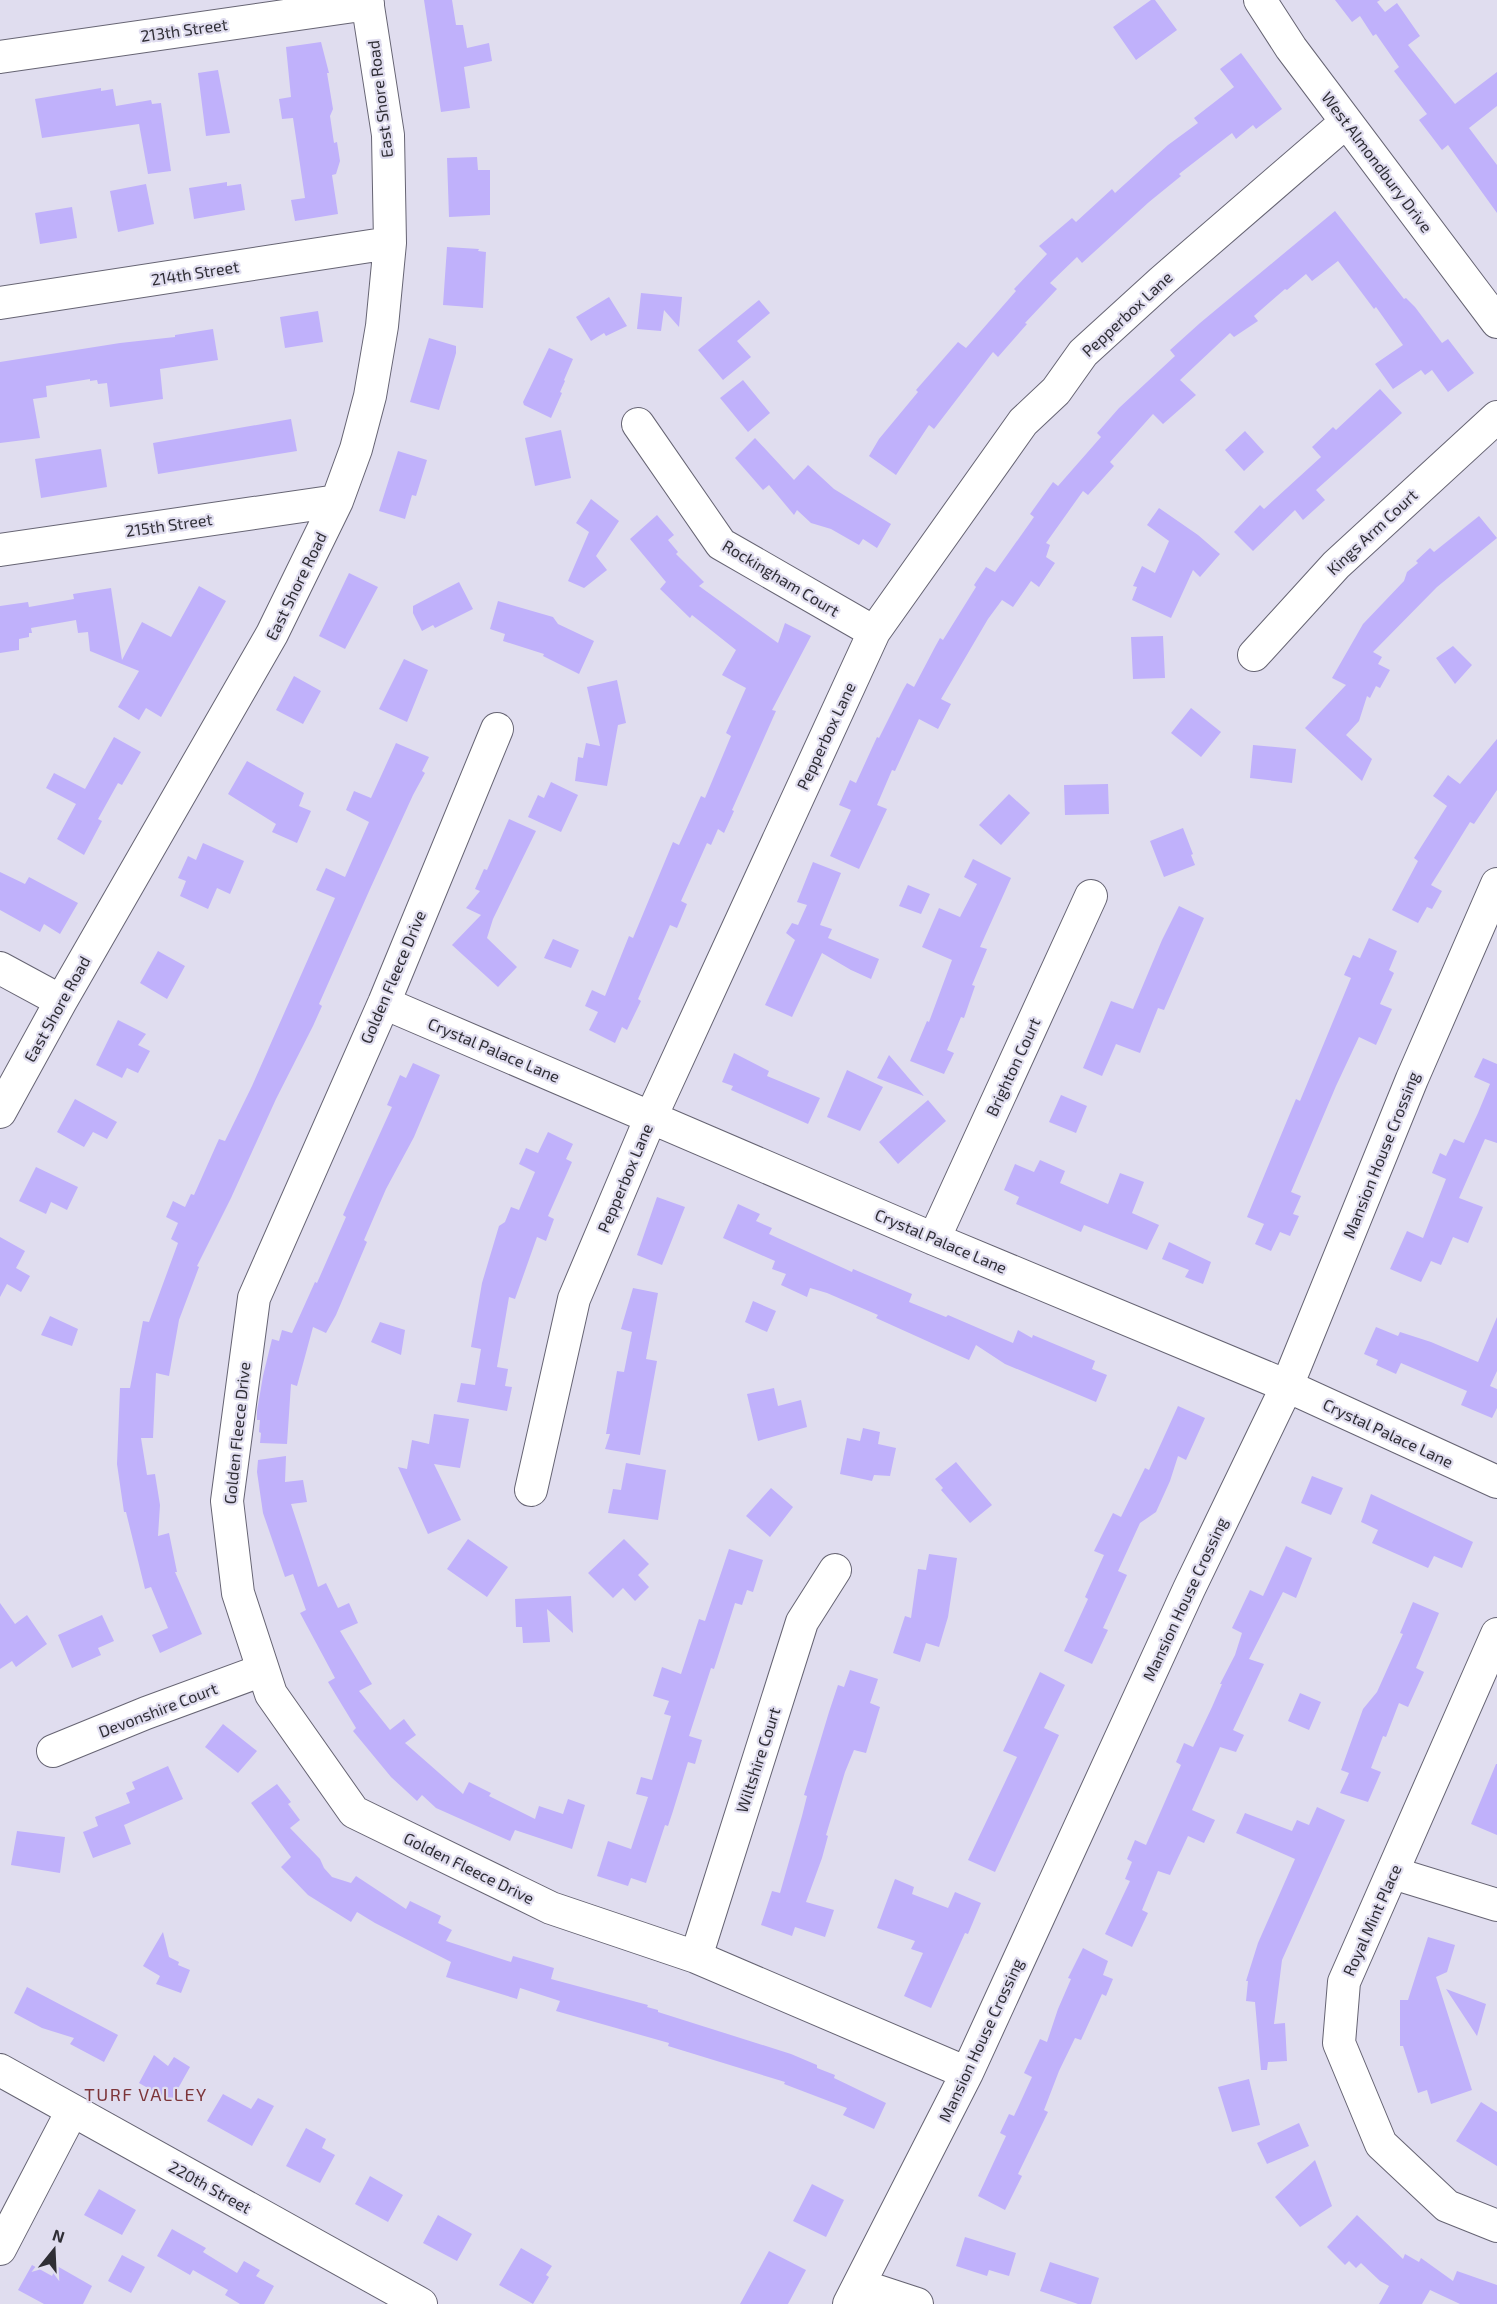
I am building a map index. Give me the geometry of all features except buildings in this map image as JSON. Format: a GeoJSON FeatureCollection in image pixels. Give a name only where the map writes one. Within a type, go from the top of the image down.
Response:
{"type":"FeatureCollection","features":[{"type":"Feature","properties":{"kind":"street","name":"West Almondbury Drive"},"geometry":{"type":"LineString","coordinates":[[1260,0],[1291,48],[1346,123],[1497,322]]}},
{"type":"Feature","properties":{"kind":"street","name":"213th Street"},"geometry":{"type":"LineString","coordinates":[[0,57],[368,2]]}},
{"type":"Feature","properties":{"kind":"street","name":"East Shore Road"},"geometry":{"type":"LineString","coordinates":[[0,1112],[61,1001],[272,634],[338,501],[356,449],[370,396],[382,326],[390,243],[388,135],[368,2]]}},
{"type":"Feature","properties":{"kind":"street","name":"Pepperbox Lane"},"geometry":{"type":"LineString","coordinates":[[531,1490],[574,1299],[651,1117],[874,632],[1023,422],[1056,391],[1083,352],[1346,123]]}},
{"type":"Feature","properties":{"kind":"street","name":"214th Street"},"geometry":{"type":"LineString","coordinates":[[0,303],[390,243]]}},
{"type":"Feature","properties":{"kind":"street","name":"Kings Arm Court"},"geometry":{"type":"LineString","coordinates":[[1254,655],[1336,565],[1497,417]]}},
{"type":"Feature","properties":{"kind":"street","name":"Rockingham Court"},"geometry":{"type":"LineString","coordinates":[[638,424],[721,544],[874,632]]}},
{"type":"Feature","properties":{"kind":"street","name":"215th Street"},"geometry":{"type":"LineString","coordinates":[[0,550],[338,501]]}},
{"type":"Feature","properties":{"kind":"street","name":"Golden Fleece Drive"},"geometry":{"type":"LineString","coordinates":[[497,729],[384,1003],[254,1298],[227,1501],[238,1593],[271,1694],[354,1812],[551,1908],[696,1957],[967,2073]]}},
{"type":"Feature","properties":{"kind":"street","name":"Mansion House Crossing"},"geometry":{"type":"LineString","coordinates":[[854,2294],[967,2073],[1189,1589],[1287,1386],[1412,1079],[1497,884]]}},
{"type":"Feature","properties":{"kind":"street","name":"Brighton Court"},"geometry":{"type":"LineString","coordinates":[[934,1239],[1091,896]]}},
{"type":"Feature","properties":{"kind":"street"},"geometry":{"type":"LineString","coordinates":[[0,968],[61,1001]]}},
{"type":"Feature","properties":{"kind":"street","name":"Crystal Palace Lane"},"geometry":{"type":"LineString","coordinates":[[384,1003],[934,1239],[1287,1386],[1497,1482]]}},
{"type":"Feature","properties":{"kind":"street","name":"Wiltshire Court"},"geometry":{"type":"LineString","coordinates":[[696,1957],[802,1622],[836,1570]]}},
{"type":"Feature","properties":{"kind":"street","name":"Royal Mint Place"},"geometry":{"type":"LineString","coordinates":[[1497,1634],[1344,1982],[1339,2043],[1381,2144],[1447,2206],[1497,2226]]}},
{"type":"Feature","properties":{"kind":"street","name":"Devonshire Court"},"geometry":{"type":"LineString","coordinates":[[53,1751],[146,1713],[264,1670]]}},
{"type":"Feature","properties":{"kind":"street"},"geometry":{"type":"LineString","coordinates":[[1393,1873],[1497,1905]]}},
{"type":"Feature","properties":{"kind":"street","name":"220th Street"},"geometry":{"type":"LineString","coordinates":[[0,2070],[421,2304]]}},
{"type":"Feature","properties":{"kind":"street"},"geometry":{"type":"LineString","coordinates":[[0,2248],[72,2111]]}},
{"type":"Feature","properties":{"kind":"street"},"geometry":{"type":"LineString","coordinates":[[854,2294],[917,2304]]}},
{"type":"Feature","properties":{"kind":"district","name":"TURF VALLEY"},"geometry":{"type":"Point","coordinates":[146,2095]}}]}
